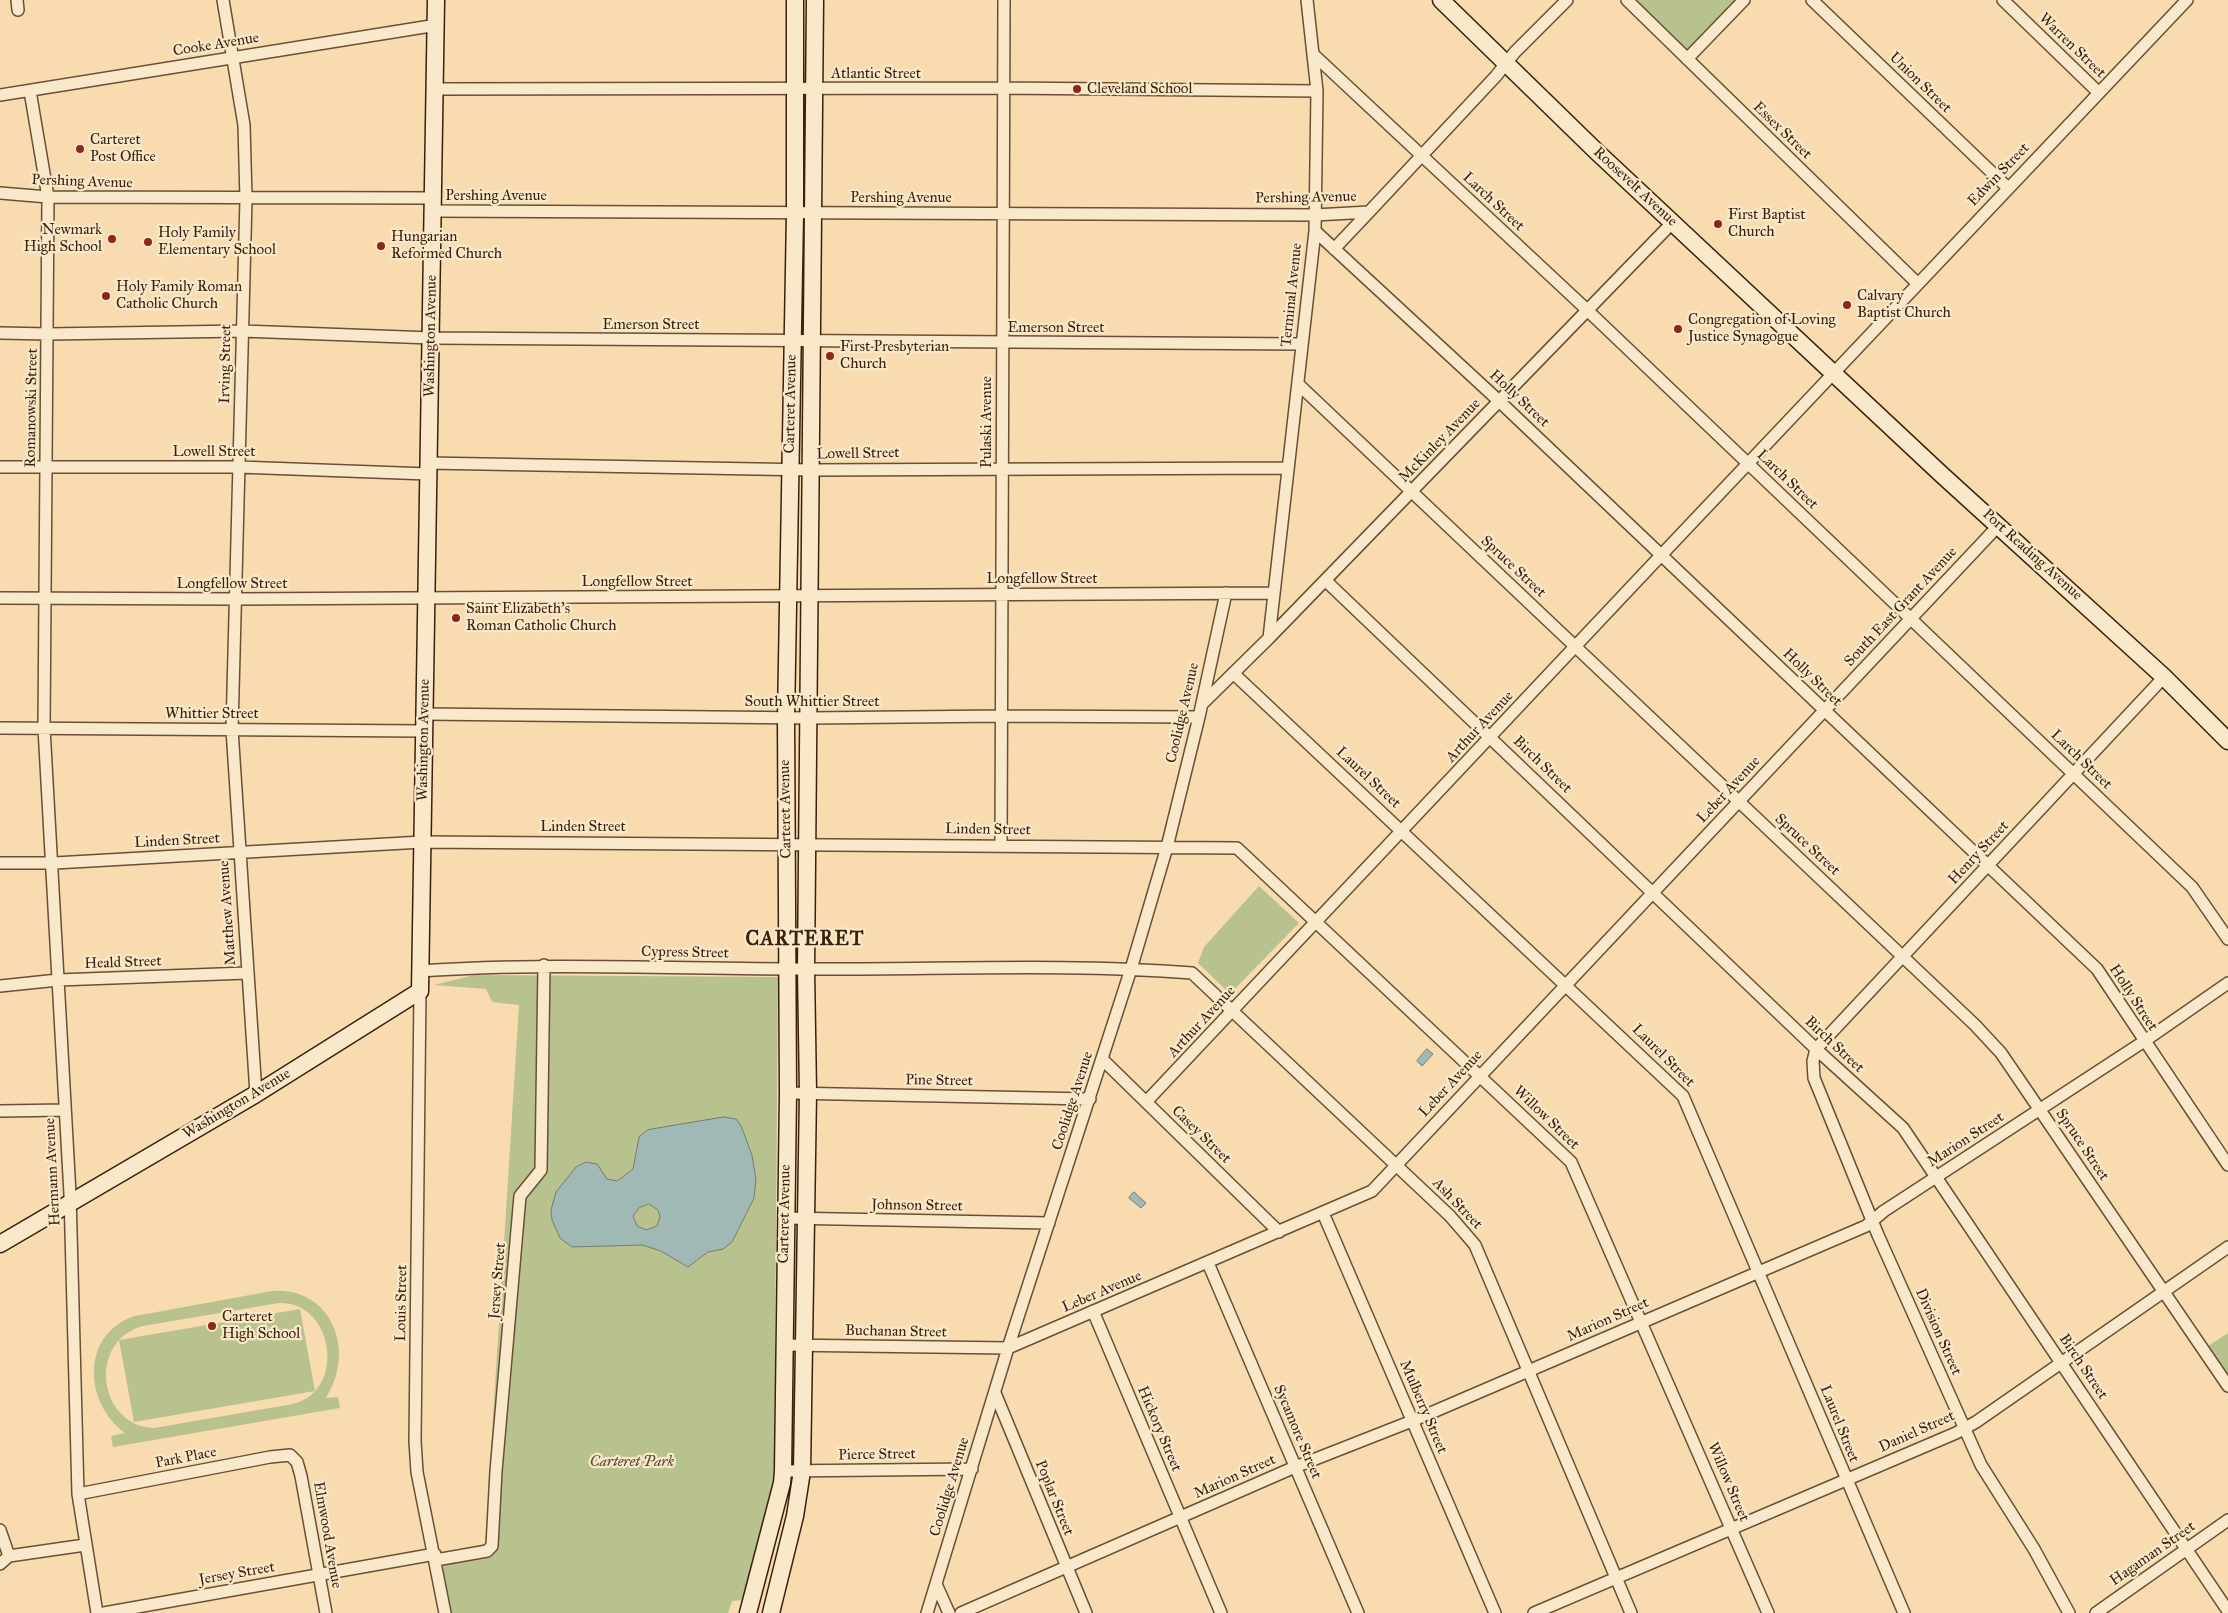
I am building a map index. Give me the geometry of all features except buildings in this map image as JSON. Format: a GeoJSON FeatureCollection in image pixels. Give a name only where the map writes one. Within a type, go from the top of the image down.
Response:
{"type":"FeatureCollection","features":[{"type":"Feature","properties":{"kind":"street","name":"Irving Street"},"geometry":{"type":"LineString","coordinates":[[223,0],[244,125],[246,199],[232,730]]}},
{"type":"Feature","properties":{"kind":"street","name":"Washington Avenue"},"geometry":{"type":"LineString","coordinates":[[0,1244],[256,1094],[420,991],[436,0]]}},
{"type":"Feature","properties":{"kind":"street","name":"Carteret Avenue"},"geometry":{"type":"LineString","coordinates":[[748,1613],[782,1483],[783,1471],[783,1345],[788,1093],[786,718],[795,213],[795,0]]}},
{"type":"Feature","properties":{"kind":"street","name":"Carteret Avenue"},"geometry":{"type":"LineString","coordinates":[[771,1613],[796,1508],[802,1470],[807,1219],[808,1093],[806,969],[809,844],[808,718],[815,0]]}},
{"type":"Feature","properties":{"kind":"street","name":"Pulaski Avenue"},"geometry":{"type":"LineString","coordinates":[[1001,845],[1004,0]]}},
{"type":"Feature","properties":{"kind":"street","name":"Terminal Avenue"},"geometry":{"type":"LineString","coordinates":[[1274,593],[1315,231],[1318,91],[1307,0]]}},
{"type":"Feature","properties":{"kind":"street","name":"Roosevelt Avenue"},"geometry":{"type":"LineString","coordinates":[[1441,0],[1597,152],[1833,371]]}},
{"type":"Feature","properties":{"kind":"street","name":"Pershing Avenue"},"geometry":{"type":"LineString","coordinates":[[1334,248],[1516,52],[1567,0]]}},
{"type":"Feature","properties":{"kind":"street","name":"Essex Street"},"geometry":{"type":"LineString","coordinates":[[1627,0],[1917,283]]}},
{"type":"Feature","properties":{"kind":"street"},"geometry":{"type":"LineString","coordinates":[[1687,59],[1744,0]]}},
{"type":"Feature","properties":{"kind":"street","name":"Union Street"},"geometry":{"type":"LineString","coordinates":[[1812,0],[2008,188]]}},
{"type":"Feature","properties":{"kind":"street","name":"Warren Street"},"geometry":{"type":"LineString","coordinates":[[2003,0],[2099,93]]}},
{"type":"Feature","properties":{"kind":"street","name":"Edwin Street"},"geometry":{"type":"LineString","coordinates":[[1833,371],[2187,0]]}},
{"type":"Feature","properties":{"kind":"street","name":"Cooke Avenue"},"geometry":{"type":"LineString","coordinates":[[0,95],[437,25]]}},
{"type":"Feature","properties":{"kind":"street","name":"Larch Street"},"geometry":{"type":"LineString","coordinates":[[1314,55],[1587,310],[2192,887],[2228,939]]}},
{"type":"Feature","properties":{"kind":"street","name":"Atlantic Street"},"geometry":{"type":"LineString","coordinates":[[435,89],[1004,88],[1318,91]]}},
{"type":"Feature","properties":{"kind":"street","name":"Romanowski Street"},"geometry":{"type":"LineString","coordinates":[[30,91],[48,197],[49,334],[44,598],[44,728]]}},
{"type":"Feature","properties":{"kind":"street","name":"Pershing Avenue"},"geometry":{"type":"LineString","coordinates":[[0,193],[48,197],[246,199],[795,213],[1003,212],[1315,215],[1369,212]]}},
{"type":"Feature","properties":{"kind":"street","name":"McKinley Avenue"},"geometry":{"type":"LineString","coordinates":[[1202,704],[1326,581],[1673,222]]}},
{"type":"Feature","properties":{"kind":"street","name":"Holly Street"},"geometry":{"type":"LineString","coordinates":[[1315,231],[1499,401],[2097,969],[2143,1042],[2228,1165]]}},
{"type":"Feature","properties":{"kind":"street","name":"Emerson Street"},"geometry":{"type":"LineString","coordinates":[[0,333],[242,331],[432,338],[1302,344]]}},
{"type":"Feature","properties":{"kind":"street","name":"Arthur Avenue"},"geometry":{"type":"LineString","coordinates":[[1146,1102],[1662,556],[1833,371]]}},
{"type":"Feature","properties":{"kind":"street","name":"Port Reading Avenue"},"geometry":{"type":"LineString","coordinates":[[1833,371],[1937,470],[2164,677],[2228,741]]}},
{"type":"Feature","properties":{"kind":"street","name":"Spruce Street"},"geometry":{"type":"LineString","coordinates":[[1298,384],[1975,1025],[2001,1053],[2228,1386]]}},
{"type":"Feature","properties":{"kind":"street","name":"Lowell Street"},"geometry":{"type":"LineString","coordinates":[[0,467],[811,470],[1288,468]]}},
{"type":"Feature","properties":{"kind":"street","name":"South East Grant Avenue"},"geometry":{"type":"LineString","coordinates":[[1824,710],[1999,525]]}},
{"type":"Feature","properties":{"kind":"street","name":"Birch Street"},"geometry":{"type":"LineString","coordinates":[[1326,581],[1816,1049],[1903,1128],[2228,1611]]}},
{"type":"Feature","properties":{"kind":"street","name":"Coolidge Avenue"},"geometry":{"type":"LineString","coordinates":[[926,1613],[1008,1348],[1131,968],[1166,848],[1199,717],[1226,593]]}},
{"type":"Feature","properties":{"kind":"street"},"geometry":{"type":"LineString","coordinates":[[1269,638],[1274,593]]}},
{"type":"Feature","properties":{"kind":"street","name":"Longfellow Street"},"geometry":{"type":"LineString","coordinates":[[0,598],[236,599],[1274,593]]}},
{"type":"Feature","properties":{"kind":"street","name":"Laurel Street"},"geometry":{"type":"LineString","coordinates":[[1233,673],[1683,1096],[1904,1613]]}},
{"type":"Feature","properties":{"kind":"street","name":"Henry Street"},"geometry":{"type":"LineString","coordinates":[[1816,1049],[2164,677]]}},
{"type":"Feature","properties":{"kind":"street","name":"Leber Avenue"},"geometry":{"type":"LineString","coordinates":[[1008,1348],[1372,1191],[1824,710]]}},
{"type":"Feature","properties":{"kind":"street","name":"South Whittier Street"},"geometry":{"type":"LineString","coordinates":[[424,714],[786,718],[1199,717]]}},
{"type":"Feature","properties":{"kind":"street","name":"Whittier Street"},"geometry":{"type":"LineString","coordinates":[[0,728],[424,731]]}},
{"type":"Feature","properties":{"kind":"street","name":"Hermann Avenue"},"geometry":{"type":"LineString","coordinates":[[44,728],[71,1202],[78,1494],[97,1613]]}},
{"type":"Feature","properties":{"kind":"street","name":"Matthew Avenue"},"geometry":{"type":"LineString","coordinates":[[232,730],[256,1094]]}},
{"type":"Feature","properties":{"kind":"street","name":"Linden Street"},"geometry":{"type":"LineString","coordinates":[[0,863],[51,862],[422,842],[787,843],[1166,848]]}},
{"type":"Feature","properties":{"kind":"street","name":"Willow Street"},"geometry":{"type":"LineString","coordinates":[[1166,848],[1240,849],[1571,1162],[1768,1613]]}},
{"type":"Feature","properties":{"kind":"street","name":"Cypress Street"},"geometry":{"type":"LineString","coordinates":[[420,971],[544,966],[787,969],[1131,968]]}},
{"type":"Feature","properties":{"kind":"street","name":"Jersey Street"},"geometry":{"type":"LineString","coordinates":[[104,1613],[319,1575],[487,1551],[492,1546],[494,1491],[520,1196],[540,1170],[544,966]]}},
{"type":"Feature","properties":{"kind":"street","name":"Ash Street"},"geometry":{"type":"LineString","coordinates":[[1131,968],[1192,973],[1396,1164],[1450,1216],[1475,1245],[1631,1613]]}},
{"type":"Feature","properties":{"kind":"street","name":"Heald Street"},"geometry":{"type":"LineString","coordinates":[[0,986],[58,980],[247,973]]}},
{"type":"Feature","properties":{"kind":"street","name":"Marion Street"},"geometry":{"type":"LineString","coordinates":[[961,1613],[1181,1518],[1295,1466],[1412,1421],[1866,1226],[1936,1177],[2143,1042],[2228,983]]}},
{"type":"Feature","properties":{"kind":"street","name":"Louis Street"},"geometry":{"type":"LineString","coordinates":[[420,991],[415,1441],[418,1472],[446,1613]]}},
{"type":"Feature","properties":{"kind":"street","name":"Division Street"},"geometry":{"type":"LineString","coordinates":[[1816,1049],[1813,1061],[1814,1078],[1873,1220],[1964,1428],[1981,1465],[2034,1548],[2069,1613]]}},
{"type":"Feature","properties":{"kind":"street","name":"Casey Street"},"geometry":{"type":"LineString","coordinates":[[1102,1059],[1279,1232]]}},
{"type":"Feature","properties":{"kind":"street","name":"Pine Street"},"geometry":{"type":"LineString","coordinates":[[788,1093],[1090,1099]]}},
{"type":"Feature","properties":{"kind":"street"},"geometry":{"type":"LineString","coordinates":[[0,1111],[66,1110]]}},
{"type":"Feature","properties":{"kind":"street","name":"Mulberry Street"},"geometry":{"type":"LineString","coordinates":[[1323,1213],[1495,1613]]}},
{"type":"Feature","properties":{"kind":"street","name":"Johnson Street"},"geometry":{"type":"LineString","coordinates":[[785,1218],[1049,1223]]}},
{"type":"Feature","properties":{"kind":"street","name":"Daniel Street"},"geometry":{"type":"LineString","coordinates":[[1534,1613],[1964,1428],[2228,1247]]}},
{"type":"Feature","properties":{"kind":"street","name":"Sycamore Street"},"geometry":{"type":"LineString","coordinates":[[1208,1263],[1358,1613]]}},
{"type":"Feature","properties":{"kind":"street","name":"Hickory Street"},"geometry":{"type":"LineString","coordinates":[[1093,1311],[1221,1613]]}},
{"type":"Feature","properties":{"kind":"street","name":"Buchanan Street"},"geometry":{"type":"LineString","coordinates":[[783,1345],[1008,1348]]}},
{"type":"Feature","properties":{"kind":"street","name":"Poplar Street"},"geometry":{"type":"LineString","coordinates":[[995,1393],[1086,1613]]}},
{"type":"Feature","properties":{"kind":"street","name":"Park Place"},"geometry":{"type":"LineString","coordinates":[[78,1494],[270,1457],[290,1455],[297,1462]]}},
{"type":"Feature","properties":{"kind":"street","name":"Elmwood Avenue"},"geometry":{"type":"LineString","coordinates":[[297,1462],[326,1613]]}},
{"type":"Feature","properties":{"kind":"street","name":"Pierce Street"},"geometry":{"type":"LineString","coordinates":[[783,1471],[972,1469]]}},
{"type":"Feature","properties":{"kind":"street","name":"Hagaman Street"},"geometry":{"type":"LineString","coordinates":[[2096,1613],[2228,1520]]}},
{"type":"Feature","properties":{"kind":"street"},"geometry":{"type":"LineString","coordinates":[[0,1530],[5,1560],[85,1544]]}},
{"type":"Feature","properties":{"kind":"street"},"geometry":{"type":"LineString","coordinates":[[936,1584],[949,1613]]}},
{"type":"Feature","properties":{"kind":"green space"},"geometry":{"type":"Polygon","coordinates":[[[1634,0],[1747,0],[1690,58],[1634,0]]]}},
{"type":"Feature","properties":{"kind":"green space"},"geometry":{"type":"Polygon","coordinates":[[[1259,886],[1299,923],[1230,994],[1198,963],[1204,947],[1259,886]]]}},
{"type":"Feature","properties":{"kind":"green space","name":"Carteret Park"},"geometry":{"type":"Polygon","coordinates":[[[474,975],[778,977],[774,1481],[743,1600],[732,1601],[728,1613],[445,1613],[434,1555],[485,1544],[519,1005],[492,1002],[486,989],[434,985],[474,975]]]}},
{"type":"Feature","properties":{"kind":"green space"},"geometry":{"type":"Polygon","coordinates":[[[272,1291],[293,1293],[310,1300],[324,1311],[333,1326],[338,1343],[339,1361],[335,1380],[326,1398],[338,1397],[340,1408],[113,1447],[111,1436],[125,1433],[111,1420],[102,1405],[96,1388],[94,1370],[97,1353],[104,1338],[117,1325],[135,1316],[272,1291]],[[279,1303],[143,1326],[125,1335],[113,1348],[107,1364],[106,1382],[111,1399],[121,1413],[135,1424],[154,1428],[293,1404],[310,1396],[321,1382],[327,1366],[327,1348],[322,1331],[312,1316],[298,1306],[279,1303]]]}},
{"type":"Feature","properties":{"kind":"green space"},"geometry":{"type":"Polygon","coordinates":[[[300,1309],[315,1391],[134,1422],[119,1340],[300,1309]]]}},
{"type":"Feature","properties":{"kind":"green space"},"geometry":{"type":"Polygon","coordinates":[[[2228,1333],[2228,1375],[2208,1346],[2228,1333]]]}},
{"type":"Feature","properties":{"kind":"water"},"geometry":{"type":"Polygon","coordinates":[[[1427,1049],[1433,1054],[1422,1066],[1417,1061],[1427,1049]]]}},
{"type":"Feature","properties":{"kind":"water"},"geometry":{"type":"Polygon","coordinates":[[[724,1117],[736,1119],[741,1126],[752,1155],[756,1179],[754,1198],[732,1242],[723,1249],[708,1252],[688,1267],[661,1251],[642,1245],[572,1247],[560,1238],[552,1220],[551,1210],[556,1192],[576,1167],[586,1162],[597,1164],[607,1179],[617,1181],[633,1169],[639,1137],[647,1130],[724,1117]],[[649,1204],[639,1208],[633,1216],[637,1226],[646,1230],[657,1226],[660,1217],[658,1210],[649,1204]]]}},
{"type":"Feature","properties":{"kind":"water"},"geometry":{"type":"Polygon","coordinates":[[[1134,1192],[1146,1203],[1141,1208],[1129,1198],[1134,1192]]]}},
{"type":"Feature","properties":{"kind":"place","name":"Cleveland School"},"geometry":{"type":"Point","coordinates":[1077,89]}},
{"type":"Feature","properties":{"kind":"place","name":"Carteret Post Office"},"geometry":{"type":"Point","coordinates":[80,149]}},
{"type":"Feature","properties":{"kind":"place","name":"First Baptist Church"},"geometry":{"type":"Point","coordinates":[1718,224]}},
{"type":"Feature","properties":{"kind":"place","name":"Newmark High School"},"geometry":{"type":"Point","coordinates":[112,239]}},
{"type":"Feature","properties":{"kind":"place","name":"Holy Family Elementary School"},"geometry":{"type":"Point","coordinates":[148,242]}},
{"type":"Feature","properties":{"kind":"place","name":"Hungarian Reformed Church"},"geometry":{"type":"Point","coordinates":[381,246]}},
{"type":"Feature","properties":{"kind":"place","name":"Holy Family Roman Catholic Church"},"geometry":{"type":"Point","coordinates":[106,296]}},
{"type":"Feature","properties":{"kind":"place","name":"Calvary Baptist Church"},"geometry":{"type":"Point","coordinates":[1847,305]}},
{"type":"Feature","properties":{"kind":"place","name":"Congregation of Loving Justice Synagogue"},"geometry":{"type":"Point","coordinates":[1678,329]}},
{"type":"Feature","properties":{"kind":"place","name":"First Presbyterian Church"},"geometry":{"type":"Point","coordinates":[830,356]}},
{"type":"Feature","properties":{"kind":"place","name":"Saint Elizabeth's Roman Catholic Church"},"geometry":{"type":"Point","coordinates":[456,618]}},
{"type":"Feature","properties":{"kind":"place","name":"Carteret High School"},"geometry":{"type":"Point","coordinates":[212,1326]}},
{"type":"Feature","properties":{"kind":"district","name":"CARTERET"},"geometry":{"type":"Point","coordinates":[805,940]}}]}
